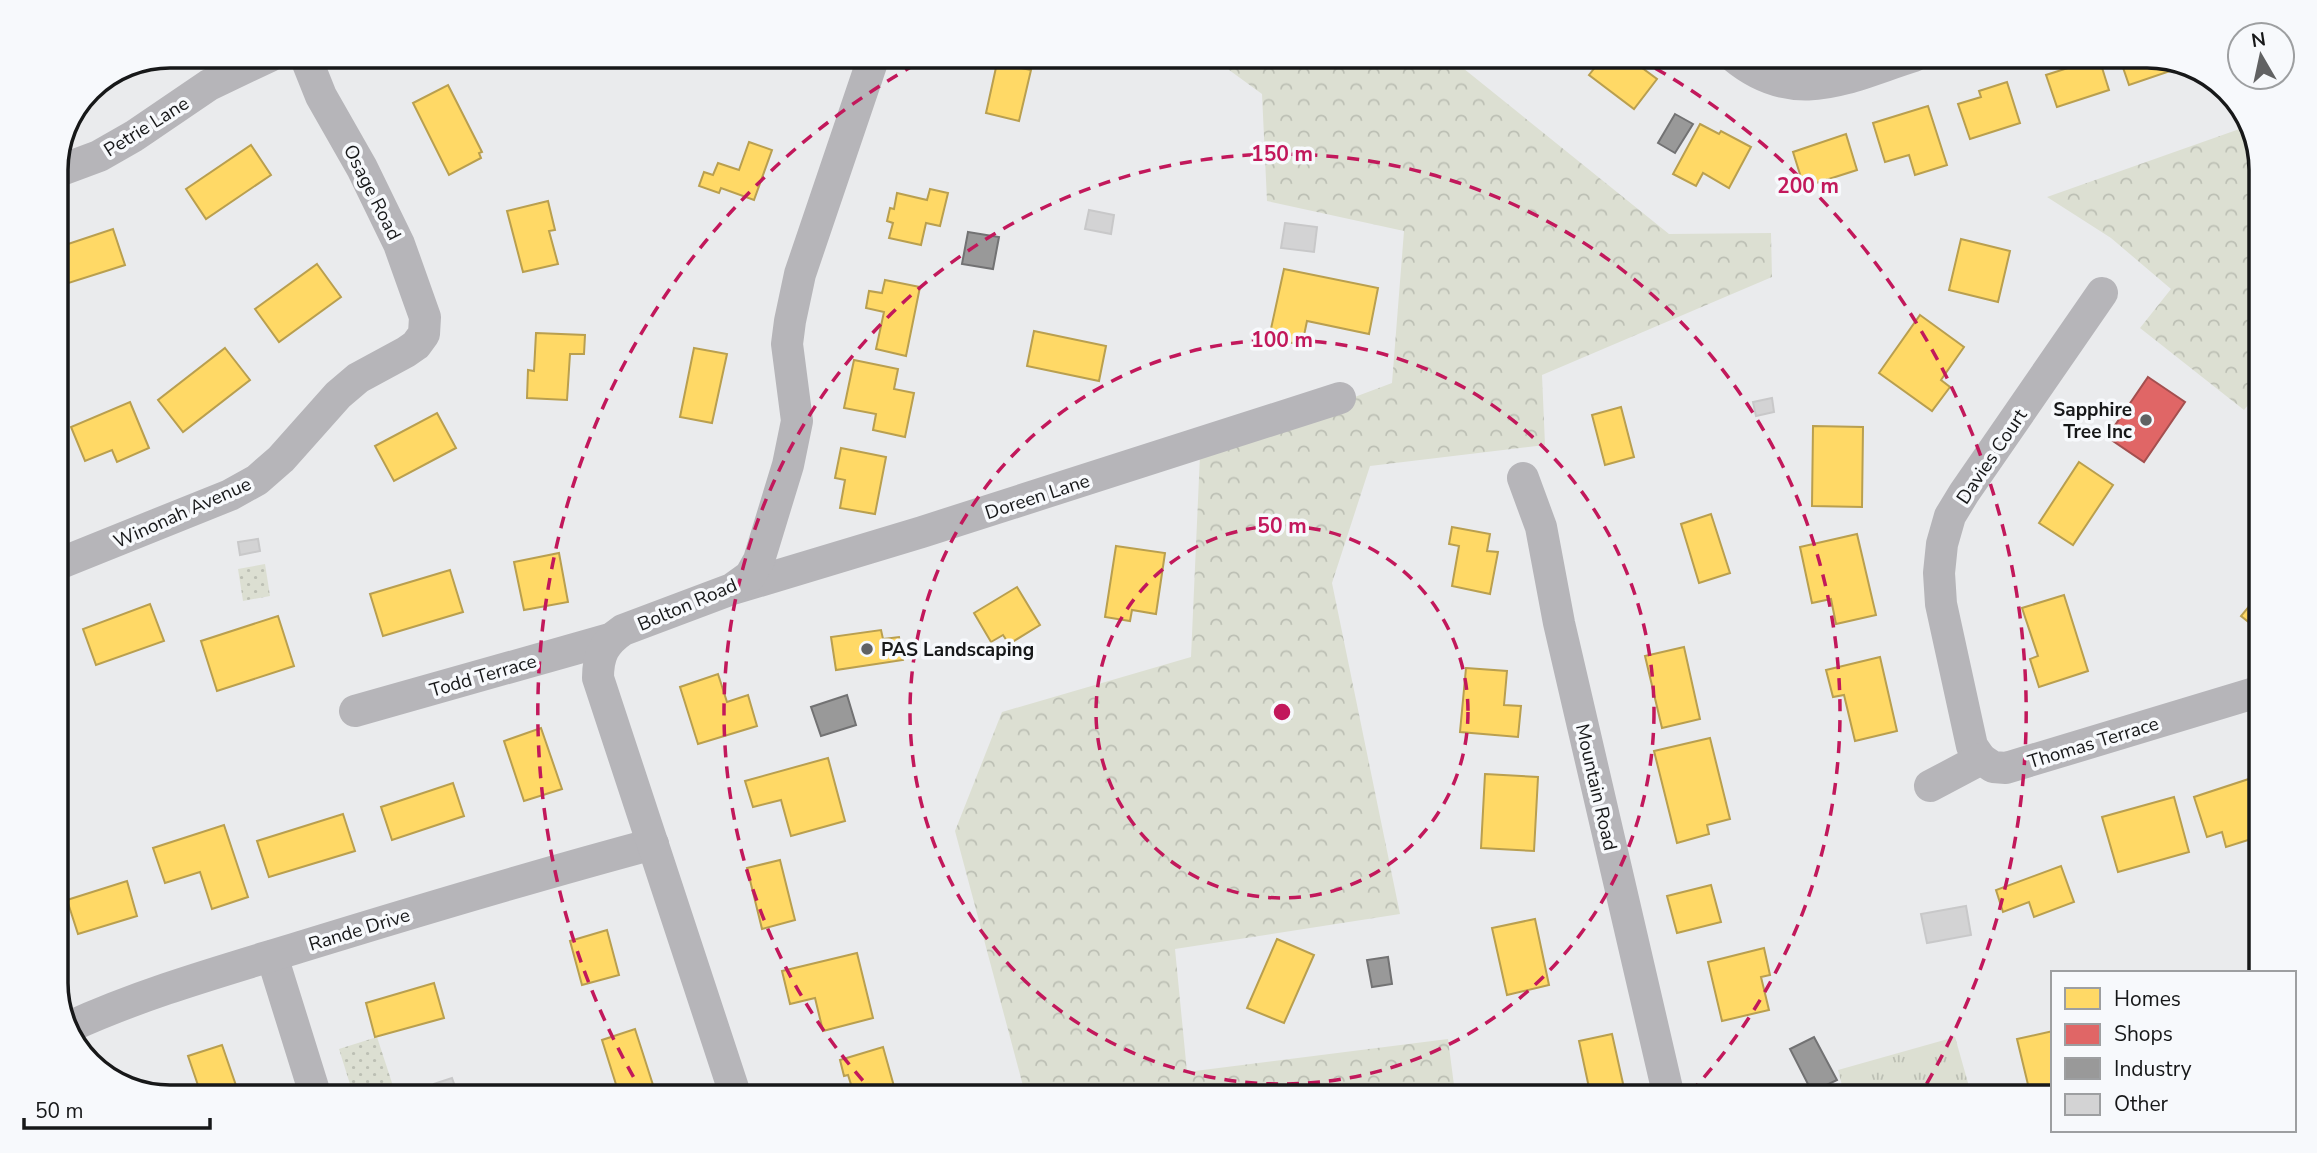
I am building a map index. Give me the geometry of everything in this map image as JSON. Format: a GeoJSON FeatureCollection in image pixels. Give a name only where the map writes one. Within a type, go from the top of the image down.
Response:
{"type":"FeatureCollection","features":[{"type":"Feature","properties":{"kind":"street","name":"Petrie Lane"},"geometry":{"type":"LineString","coordinates":[[68,168],[99,156],[135,136],[209,85],[245,68]]}},
{"type":"Feature","properties":{"kind":"street","name":"Osage Road"},"geometry":{"type":"LineString","coordinates":[[310,68],[321,96],[362,168],[400,244],[425,317],[424,334]]}},
{"type":"Feature","properties":{"kind":"street","name":"Bolton Road"},"geometry":{"type":"LineString","coordinates":[[610,639],[623,630],[732,589],[750,576],[759,560],[788,465],[797,421],[788,355],[789,321],[800,274],[870,68]]}},
{"type":"Feature","properties":{"kind":"street"},"geometry":{"type":"LineString","coordinates":[[1750,68],[1778,82],[1803,86],[1827,84],[1877,68]]}},
{"type":"Feature","properties":{"kind":"street","name":"Davies Court"},"geometry":{"type":"LineString","coordinates":[[1981,759],[1972,746],[1941,604],[1939,573],[1942,544],[1950,516],[1964,493],[2102,293]]}},
{"type":"Feature","properties":{"kind":"street","name":"Winonah Avenue"},"geometry":{"type":"LineString","coordinates":[[68,560],[230,495],[257,480],[281,459],[338,395],[358,378],[416,345],[424,334]]}},
{"type":"Feature","properties":{"kind":"street","name":"Doreen Lane"},"geometry":{"type":"LineString","coordinates":[[732,589],[935,528],[1340,398]]}},
{"type":"Feature","properties":{"kind":"street","name":"Mountain Road"},"geometry":{"type":"LineString","coordinates":[[1523,478],[1541,527],[1559,623],[1666,1085]]}},
{"type":"Feature","properties":{"kind":"street"},"geometry":{"type":"LineString","coordinates":[[610,639],[602,649],[598,678],[732,1085]]}},
{"type":"Feature","properties":{"kind":"street","name":"Todd Terrace"},"geometry":{"type":"LineString","coordinates":[[355,711],[610,639]]}},
{"type":"Feature","properties":{"kind":"street","name":"Thomas Terrace"},"geometry":{"type":"LineString","coordinates":[[1981,759],[1993,767],[2006,768],[2249,695]]}},
{"type":"Feature","properties":{"kind":"street"},"geometry":{"type":"LineString","coordinates":[[1930,786],[1981,759]]}},
{"type":"Feature","properties":{"kind":"street","name":"Rande Drive"},"geometry":{"type":"LineString","coordinates":[[77,1023],[170,987],[485,890],[653,844]]}},
{"type":"Feature","properties":{"kind":"street"},"geometry":{"type":"LineString","coordinates":[[272,956],[312,1085]]}},
{"type":"Feature","properties":{"kind":"green space"},"geometry":{"type":"Polygon","coordinates":[[[1226,68],[1463,68],[1669,234],[1771,233],[1772,277],[1542,375],[1545,445],[1370,466],[1332,583],[1400,914],[1175,949],[1187,1072],[1448,1039],[1454,1085],[1023,1085],[955,831],[1002,712],[1191,657],[1200,455],[1392,383],[1404,231],[1267,201],[1262,94],[1226,68]]]}},
{"type":"Feature","properties":{"kind":"green space"},"geometry":{"type":"Polygon","coordinates":[[[2240,129],[2249,163],[2249,404],[2244,410],[2140,328],[2171,289],[2111,238],[2047,197],[2240,129]]]}},
{"type":"Feature","properties":{"kind":"green space"},"geometry":{"type":"Polygon","coordinates":[[[265,564],[270,596],[243,601],[238,569],[265,564]]]}},
{"type":"Feature","properties":{"kind":"green space"},"geometry":{"type":"Polygon","coordinates":[[[377,1037],[393,1085],[350,1085],[339,1049],[377,1037]]]}},
{"type":"Feature","properties":{"kind":"green space"},"geometry":{"type":"Polygon","coordinates":[[[1955,1037],[1969,1085],[1842,1085],[1838,1070],[1955,1037]]]}},
{"type":"Feature","properties":{"kind":"building: Homes"},"geometry":{"type":"Polygon","coordinates":[[[996,68],[1031,70],[1019,121],[986,113],[996,68]]]}},
{"type":"Feature","properties":{"kind":"building: Homes"},"geometry":{"type":"Polygon","coordinates":[[[1595,68],[1642,68],[1657,79],[1634,109],[1589,75],[1595,68]]]}},
{"type":"Feature","properties":{"kind":"building: Homes"},"geometry":{"type":"Polygon","coordinates":[[[2068,68],[2102,68],[2109,90],[2057,107],[2046,75],[2068,68]]]}},
{"type":"Feature","properties":{"kind":"building: Homes"},"geometry":{"type":"Polygon","coordinates":[[[2123,68],[2170,71],[2129,85],[2123,68]]]}},
{"type":"Feature","properties":{"kind":"building: Homes"},"geometry":{"type":"Polygon","coordinates":[[[2007,82],[2020,123],[1970,139],[1958,104],[1981,97],[1979,91],[2007,82]]]}},
{"type":"Feature","properties":{"kind":"building: Homes"},"geometry":{"type":"Polygon","coordinates":[[[448,85],[482,152],[479,153],[481,158],[449,175],[413,103],[448,85]]]}},
{"type":"Feature","properties":{"kind":"building: Homes"},"geometry":{"type":"Polygon","coordinates":[[[1928,106],[1947,165],[1915,175],[1909,155],[1885,162],[1873,123],[1928,106]]]}},
{"type":"Feature","properties":{"kind":"building: Homes"},"geometry":{"type":"Polygon","coordinates":[[[1700,124],[1719,134],[1721,131],[1751,147],[1729,188],[1703,173],[1696,186],[1673,174],[1700,124]]]}},
{"type":"Feature","properties":{"kind":"building: Homes"},"geometry":{"type":"Polygon","coordinates":[[[1846,134],[1857,170],[1804,187],[1793,152],[1846,134]]]}},
{"type":"Feature","properties":{"kind":"building: Homes"},"geometry":{"type":"Polygon","coordinates":[[[749,142],[772,150],[754,200],[721,188],[719,193],[699,186],[704,172],[713,175],[718,163],[739,170],[749,142]]]}},
{"type":"Feature","properties":{"kind":"building: Homes"},"geometry":{"type":"Polygon","coordinates":[[[251,145],[271,175],[206,219],[186,189],[251,145]]]}},
{"type":"Feature","properties":{"kind":"building: Homes"},"geometry":{"type":"Polygon","coordinates":[[[930,189],[948,193],[940,226],[926,223],[921,245],[889,238],[893,223],[887,221],[890,208],[894,209],[897,193],[927,200],[930,189]]]}},
{"type":"Feature","properties":{"kind":"building: Homes"},"geometry":{"type":"Polygon","coordinates":[[[548,201],[555,230],[549,231],[558,264],[523,272],[507,211],[548,201]]]}},
{"type":"Feature","properties":{"kind":"building: Homes"},"geometry":{"type":"Polygon","coordinates":[[[113,229],[125,265],[68,283],[68,244],[113,229]]]}},
{"type":"Feature","properties":{"kind":"building: Homes"},"geometry":{"type":"Polygon","coordinates":[[[1961,239],[2010,251],[1998,302],[1949,290],[1961,239]]]}},
{"type":"Feature","properties":{"kind":"building: Homes"},"geometry":{"type":"Polygon","coordinates":[[[317,264],[341,297],[279,342],[255,309],[317,264]]]}},
{"type":"Feature","properties":{"kind":"building: Homes"},"geometry":{"type":"Polygon","coordinates":[[[1284,269],[1378,288],[1369,334],[1307,321],[1302,345],[1269,338],[1284,269]]]}},
{"type":"Feature","properties":{"kind":"building: Homes"},"geometry":{"type":"Polygon","coordinates":[[[885,280],[920,287],[906,356],[876,349],[884,312],[866,308],[869,291],[882,293],[885,280]]]}},
{"type":"Feature","properties":{"kind":"building: Homes"},"geometry":{"type":"Polygon","coordinates":[[[1920,315],[1964,347],[1941,380],[1950,387],[1932,411],[1879,373],[1920,315]]]}},
{"type":"Feature","properties":{"kind":"building: Homes"},"geometry":{"type":"Polygon","coordinates":[[[1034,331],[1106,346],[1099,381],[1027,366],[1034,331]]]}},
{"type":"Feature","properties":{"kind":"building: Homes"},"geometry":{"type":"Polygon","coordinates":[[[536,333],[585,335],[584,354],[570,354],[567,400],[527,398],[528,370],[534,371],[536,333]]]}},
{"type":"Feature","properties":{"kind":"building: Homes"},"geometry":{"type":"Polygon","coordinates":[[[225,348],[250,380],[183,432],[158,400],[225,348]]]}},
{"type":"Feature","properties":{"kind":"building: Homes"},"geometry":{"type":"Polygon","coordinates":[[[694,348],[727,354],[712,423],[680,417],[694,348]]]}},
{"type":"Feature","properties":{"kind":"building: Homes"},"geometry":{"type":"Polygon","coordinates":[[[854,360],[898,369],[894,389],[914,393],[905,437],[873,430],[876,414],[844,408],[854,360]]]}},
{"type":"Feature","properties":{"kind":"building: Homes"},"geometry":{"type":"Polygon","coordinates":[[[130,402],[149,448],[117,462],[112,450],[85,461],[71,427],[130,402]]]}},
{"type":"Feature","properties":{"kind":"building: Homes"},"geometry":{"type":"Polygon","coordinates":[[[1621,407],[1634,457],[1605,465],[1592,415],[1621,407]]]}},
{"type":"Feature","properties":{"kind":"building: Homes"},"geometry":{"type":"Polygon","coordinates":[[[437,413],[456,448],[394,481],[375,446],[437,413]]]}},
{"type":"Feature","properties":{"kind":"building: Homes"},"geometry":{"type":"Polygon","coordinates":[[[1813,426],[1863,427],[1862,507],[1812,506],[1813,426]]]}},
{"type":"Feature","properties":{"kind":"building: Homes"},"geometry":{"type":"Polygon","coordinates":[[[841,448],[886,457],[875,514],[840,508],[845,480],[835,478],[841,448]]]}},
{"type":"Feature","properties":{"kind":"building: Homes"},"geometry":{"type":"Polygon","coordinates":[[[2079,462],[2113,485],[2073,545],[2039,523],[2079,462]]]}},
{"type":"Feature","properties":{"kind":"building: Homes"},"geometry":{"type":"Polygon","coordinates":[[[1711,514],[1730,573],[1699,583],[1681,524],[1711,514]]]}},
{"type":"Feature","properties":{"kind":"building: Homes"},"geometry":{"type":"Polygon","coordinates":[[[1452,527],[1490,534],[1487,551],[1498,552],[1490,594],[1452,586],[1459,546],[1449,544],[1452,527]]]}},
{"type":"Feature","properties":{"kind":"building: Homes"},"geometry":{"type":"Polygon","coordinates":[[[1857,534],[1876,615],[1836,624],[1831,599],[1812,603],[1800,547],[1857,534]]]}},
{"type":"Feature","properties":{"kind":"building: Homes"},"geometry":{"type":"Polygon","coordinates":[[[1116,546],[1165,553],[1156,614],[1132,610],[1130,621],[1105,617],[1116,546]]]}},
{"type":"Feature","properties":{"kind":"building: Homes"},"geometry":{"type":"Polygon","coordinates":[[[559,553],[568,602],[524,610],[514,562],[559,553]]]}},
{"type":"Feature","properties":{"kind":"building: Homes"},"geometry":{"type":"Polygon","coordinates":[[[450,570],[463,612],[383,636],[370,594],[450,570]]]}},
{"type":"Feature","properties":{"kind":"building: Homes"},"geometry":{"type":"Polygon","coordinates":[[[1017,587],[1040,625],[1009,644],[1003,635],[991,642],[974,613],[1017,587]]]}},
{"type":"Feature","properties":{"kind":"building: Homes"},"geometry":{"type":"Polygon","coordinates":[[[2064,595],[2088,671],[2039,687],[2030,659],[2038,656],[2022,608],[2064,595]]]}},
{"type":"Feature","properties":{"kind":"building: Homes"},"geometry":{"type":"Polygon","coordinates":[[[150,604],[164,641],[96,665],[83,629],[150,604]]]}},
{"type":"Feature","properties":{"kind":"building: Homes"},"geometry":{"type":"Polygon","coordinates":[[[2249,606],[2249,622],[2241,616],[2249,606]]]}},
{"type":"Feature","properties":{"kind":"building: Homes"},"geometry":{"type":"Polygon","coordinates":[[[278,616],[294,666],[217,691],[201,641],[278,616]]]}},
{"type":"Feature","properties":{"kind":"building: Homes","name":"PAS Landscaping"},"geometry":{"type":"Polygon","coordinates":[[[881,630],[883,639],[899,637],[903,660],[836,670],[831,637],[881,630]]]}},
{"type":"Feature","properties":{"kind":"building: Homes"},"geometry":{"type":"Polygon","coordinates":[[[1684,647],[1700,719],[1662,728],[1645,656],[1684,647]]]}},
{"type":"Feature","properties":{"kind":"building: Homes"},"geometry":{"type":"Polygon","coordinates":[[[1880,657],[1897,731],[1855,741],[1844,695],[1833,697],[1826,670],[1880,657]]]}},
{"type":"Feature","properties":{"kind":"building: Homes"},"geometry":{"type":"Polygon","coordinates":[[[1466,668],[1507,671],[1504,705],[1521,706],[1518,737],[1460,732],[1466,668]]]}},
{"type":"Feature","properties":{"kind":"building: Homes"},"geometry":{"type":"Polygon","coordinates":[[[718,674],[727,702],[748,695],[757,726],[698,744],[680,687],[718,674]]]}},
{"type":"Feature","properties":{"kind":"building: Homes"},"geometry":{"type":"Polygon","coordinates":[[[541,728],[562,789],[524,801],[504,741],[541,728]]]}},
{"type":"Feature","properties":{"kind":"building: Homes"},"geometry":{"type":"Polygon","coordinates":[[[1710,738],[1730,819],[1707,825],[1709,834],[1677,843],[1654,751],[1710,738]]]}},
{"type":"Feature","properties":{"kind":"building: Homes"},"geometry":{"type":"Polygon","coordinates":[[[828,758],[845,821],[791,836],[781,800],[753,807],[745,781],[828,758]]]}},
{"type":"Feature","properties":{"kind":"building: Homes"},"geometry":{"type":"Polygon","coordinates":[[[1485,774],[1538,777],[1534,851],[1481,848],[1485,774]]]}},
{"type":"Feature","properties":{"kind":"building: Homes"},"geometry":{"type":"Polygon","coordinates":[[[2249,779],[2249,840],[2226,847],[2222,832],[2207,837],[2194,797],[2249,779]]]}},
{"type":"Feature","properties":{"kind":"building: Homes"},"geometry":{"type":"Polygon","coordinates":[[[453,783],[464,816],[392,840],[381,807],[453,783]]]}},
{"type":"Feature","properties":{"kind":"building: Homes"},"geometry":{"type":"Polygon","coordinates":[[[2174,797],[2189,852],[2118,872],[2102,817],[2174,797]]]}},
{"type":"Feature","properties":{"kind":"building: Homes"},"geometry":{"type":"Polygon","coordinates":[[[343,814],[355,851],[269,877],[257,841],[343,814]]]}},
{"type":"Feature","properties":{"kind":"building: Homes"},"geometry":{"type":"Polygon","coordinates":[[[224,825],[248,897],[212,909],[200,872],[165,883],[153,848],[224,825]]]}},
{"type":"Feature","properties":{"kind":"building: Homes"},"geometry":{"type":"Polygon","coordinates":[[[780,860],[795,920],[762,929],[747,868],[780,860]]]}},
{"type":"Feature","properties":{"kind":"building: Homes"},"geometry":{"type":"Polygon","coordinates":[[[2061,866],[2074,902],[2034,917],[2029,902],[2003,912],[1996,890],[2061,866]]]}},
{"type":"Feature","properties":{"kind":"building: Homes"},"geometry":{"type":"Polygon","coordinates":[[[127,881],[137,916],[78,934],[68,900],[127,881]]]}},
{"type":"Feature","properties":{"kind":"building: Homes"},"geometry":{"type":"Polygon","coordinates":[[[1711,885],[1721,922],[1677,933],[1667,896],[1711,885]]]}},
{"type":"Feature","properties":{"kind":"building: Homes"},"geometry":{"type":"Polygon","coordinates":[[[1535,919],[1549,985],[1507,995],[1492,928],[1535,919]]]}},
{"type":"Feature","properties":{"kind":"building: Homes"},"geometry":{"type":"Polygon","coordinates":[[[607,930],[619,975],[582,985],[570,941],[607,930]]]}},
{"type":"Feature","properties":{"kind":"building: Homes"},"geometry":{"type":"Polygon","coordinates":[[[1277,939],[1314,955],[1284,1023],[1247,1008],[1277,939]]]}},
{"type":"Feature","properties":{"kind":"building: Homes"},"geometry":{"type":"Polygon","coordinates":[[[1764,948],[1770,975],[1761,977],[1769,1010],[1722,1021],[1708,962],[1764,948]]]}},
{"type":"Feature","properties":{"kind":"building: Homes"},"geometry":{"type":"Polygon","coordinates":[[[857,953],[873,1018],[823,1031],[815,998],[790,1004],[782,971],[857,953]]]}},
{"type":"Feature","properties":{"kind":"building: Homes"},"geometry":{"type":"Polygon","coordinates":[[[434,983],[444,1018],[375,1037],[366,1003],[434,983]]]}},
{"type":"Feature","properties":{"kind":"building: Homes"},"geometry":{"type":"Polygon","coordinates":[[[635,1029],[653,1085],[616,1085],[602,1040],[635,1029]]]}},
{"type":"Feature","properties":{"kind":"building: Homes"},"geometry":{"type":"Polygon","coordinates":[[[2051,1031],[2051,1085],[2028,1085],[2017,1039],[2051,1031]]]}},
{"type":"Feature","properties":{"kind":"building: Homes"},"geometry":{"type":"Polygon","coordinates":[[[1612,1034],[1623,1085],[1588,1085],[1579,1041],[1612,1034]]]}},
{"type":"Feature","properties":{"kind":"building: Homes"},"geometry":{"type":"Polygon","coordinates":[[[222,1045],[236,1085],[198,1085],[188,1056],[222,1045]]]}},
{"type":"Feature","properties":{"kind":"building: Homes"},"geometry":{"type":"Polygon","coordinates":[[[883,1047],[894,1085],[851,1085],[848,1075],[844,1076],[840,1060],[883,1047]]]}},
{"type":"Feature","properties":{"kind":"building: Shops","name":"Sapphire Tree Inc"},"geometry":{"type":"Polygon","coordinates":[[[2148,377],[2185,402],[2144,462],[2107,437],[2148,377]]]}},
{"type":"Feature","properties":{"kind":"building: Industry"},"geometry":{"type":"Polygon","coordinates":[[[1675,114],[1693,124],[1675,153],[1658,143],[1675,114]]]}},
{"type":"Feature","properties":{"kind":"building: Industry"},"geometry":{"type":"Polygon","coordinates":[[[968,232],[999,237],[993,269],[962,264],[968,232]]]}},
{"type":"Feature","properties":{"kind":"building: Industry"},"geometry":{"type":"Polygon","coordinates":[[[847,695],[856,725],[821,736],[811,707],[847,695]]]}},
{"type":"Feature","properties":{"kind":"building: Industry"},"geometry":{"type":"Polygon","coordinates":[[[1388,957],[1392,984],[1372,987],[1367,960],[1388,957]]]}},
{"type":"Feature","properties":{"kind":"building: Industry"},"geometry":{"type":"Polygon","coordinates":[[[1814,1037],[1837,1080],[1827,1085],[1808,1085],[1790,1049],[1814,1037]]]}},
{"type":"Feature","properties":{"kind":"building: Other"},"geometry":{"type":"Polygon","coordinates":[[[1089,210],[1114,215],[1111,234],[1085,229],[1089,210]]]}},
{"type":"Feature","properties":{"kind":"building: Other"},"geometry":{"type":"Polygon","coordinates":[[[1285,223],[1317,227],[1314,252],[1281,248],[1285,223]]]}},
{"type":"Feature","properties":{"kind":"building: Other"},"geometry":{"type":"Polygon","coordinates":[[[1772,398],[1774,412],[1756,416],[1753,402],[1772,398]]]}},
{"type":"Feature","properties":{"kind":"building: Other"},"geometry":{"type":"Polygon","coordinates":[[[258,539],[260,551],[240,555],[238,542],[258,539]]]}},
{"type":"Feature","properties":{"kind":"building: Other"},"geometry":{"type":"Polygon","coordinates":[[[1966,906],[1971,935],[1927,943],[1921,914],[1966,906]]]}},
{"type":"Feature","properties":{"kind":"building: Other"},"geometry":{"type":"Polygon","coordinates":[[[452,1078],[454,1085],[434,1085],[452,1078]]]}},
{"type":"Feature","properties":{"kind":"place","name":"Sapphire Tree Inc"},"geometry":{"type":"Point","coordinates":[2146,420]}},
{"type":"Feature","properties":{"kind":"place","name":"PAS Landscaping"},"geometry":{"type":"Point","coordinates":[867,649]}}]}
